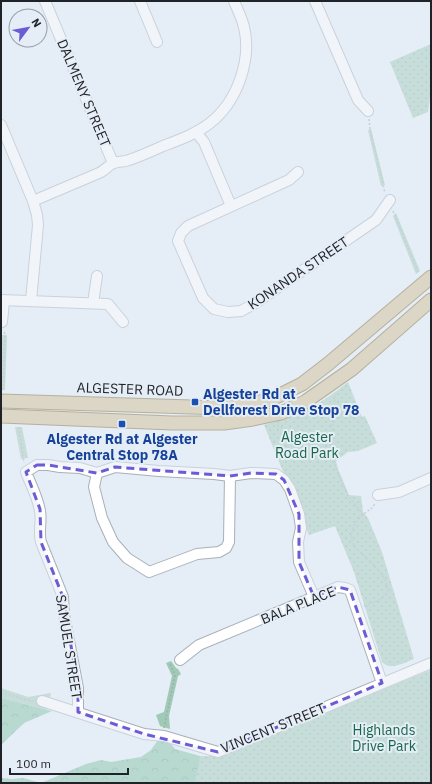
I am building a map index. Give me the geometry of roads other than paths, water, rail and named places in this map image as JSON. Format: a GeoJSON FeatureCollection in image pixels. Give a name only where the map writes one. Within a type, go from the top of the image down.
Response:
{"type":"FeatureCollection","features":[{"type":"Feature","properties":{"kind":"main road","name":"ALGESTER ROAD"},"geometry":{"type":"LineString","coordinates":[[2,401],[224,408],[250,405],[276,397],[302,384],[328,364],[426,277]]}},
{"type":"Feature","properties":{"kind":"main road"},"geometry":{"type":"LineString","coordinates":[[1,416],[224,423],[281,413],[305,402],[352,369],[431,300]]}},
{"type":"Feature","properties":{"kind":"street","name":"DALMENY STREET"},"geometry":{"type":"LineString","coordinates":[[45,1],[113,163]]}},
{"type":"Feature","properties":{"kind":"street"},"geometry":{"type":"LineString","coordinates":[[140,1],[157,42]]}},
{"type":"Feature","properties":{"kind":"street"},"geometry":{"type":"LineString","coordinates":[[33,201],[106,170],[113,163],[129,161],[196,132],[210,123],[226,107],[236,91],[243,70],[245,48],[244,27],[234,1]]}},
{"type":"Feature","properties":{"kind":"street"},"geometry":{"type":"LineString","coordinates":[[316,1],[358,100],[368,111]]}},
{"type":"Feature","properties":{"kind":"street"},"geometry":{"type":"LineString","coordinates":[[1,125],[33,201],[37,215],[38,225],[30,301]]}},
{"type":"Feature","properties":{"kind":"street"},"geometry":{"type":"LineString","coordinates":[[196,132],[204,142],[231,206],[289,180],[298,172]]}},
{"type":"Feature","properties":{"kind":"street","name":"KONANDA STREET"},"geometry":{"type":"LineString","coordinates":[[231,206],[188,226],[181,233],[178,241],[203,298],[214,309],[228,312],[240,311],[254,304],[376,220],[390,200]]}},
{"type":"Feature","properties":{"kind":"street"},"geometry":{"type":"LineString","coordinates":[[93,304],[97,276]]}},
{"type":"Feature","properties":{"kind":"street"},"geometry":{"type":"LineString","coordinates":[[2,322],[2,300],[108,304],[123,322]]}},
{"type":"Feature","properties":{"kind":"street","name":"SAMUEL STREET"},"geometry":{"type":"LineString","coordinates":[[78,712],[78,688],[64,614],[63,597],[41,542],[39,534],[41,520],[40,509],[26,472],[37,465],[48,464],[60,467],[80,468],[96,473]]}},
{"type":"Feature","properties":{"kind":"street"},"geometry":{"type":"LineString","coordinates":[[230,476],[229,542],[226,548],[219,552],[197,554],[149,572],[127,558],[113,542],[102,518],[94,486],[96,473],[115,467],[230,476],[252,473],[276,474],[284,480],[290,490],[299,514],[301,528],[298,542],[299,562],[314,597]]}},
{"type":"Feature","properties":{"kind":"street"},"geometry":{"type":"LineString","coordinates":[[378,496],[399,492],[431,478]]}},
{"type":"Feature","properties":{"kind":"street","name":"BALA PLACE"},"geometry":{"type":"LineString","coordinates":[[180,660],[199,645],[338,587],[350,590],[382,683]]}},
{"type":"Feature","properties":{"kind":"street","name":"VINCENT STREET"},"geometry":{"type":"LineString","coordinates":[[42,702],[78,712],[144,734],[164,736],[218,752],[431,663]]}},
{"type":"Feature","properties":{"kind":"place","name":"Algester Rd at Dellforest Drive Stop 78"},"geometry":{"type":"Point","coordinates":[195,402]}},
{"type":"Feature","properties":{"kind":"place","name":"Algester Rd at Algester Central Stop 78A"},"geometry":{"type":"Point","coordinates":[122,424]}},
{"type":"Feature","properties":{"kind":"park label","name":"Algester Road Park"},"geometry":{"type":"Point","coordinates":[307,446]}},
{"type":"Feature","properties":{"kind":"park label","name":"Highlands Drive Park"},"geometry":{"type":"Point","coordinates":[384,738]}}]}
